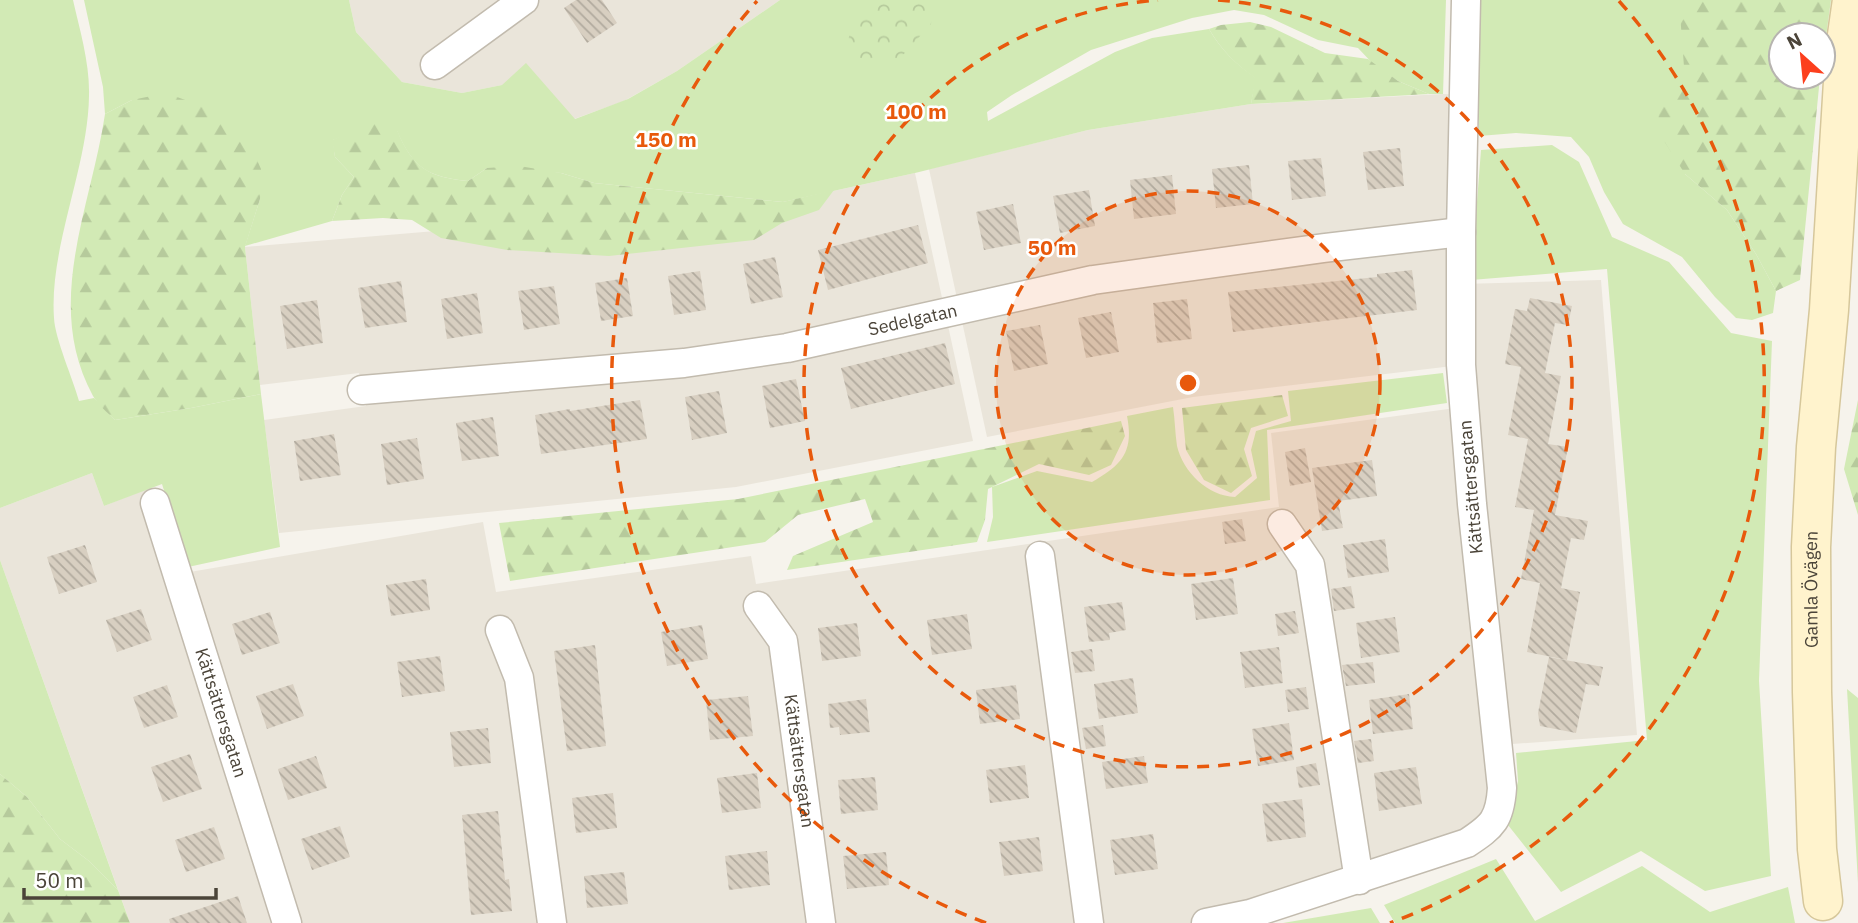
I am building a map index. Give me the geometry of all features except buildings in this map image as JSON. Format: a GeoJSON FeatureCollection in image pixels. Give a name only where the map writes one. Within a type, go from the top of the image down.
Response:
{"type":"FeatureCollection","features":[{"type":"Feature","properties":{"kind":"main road","name":"Gamla Övägen"},"geometry":{"type":"LineString","coordinates":[[1823,901],[1817,849],[1811,547],[1845,49],[1852,0]]}},
{"type":"Feature","properties":{"kind":"main road","name":"Gamla Övägen"},"geometry":{"type":"LineString","coordinates":[[1829,280],[1858,151]]}},
{"type":"Feature","properties":{"kind":"street"},"geometry":{"type":"LineString","coordinates":[[435,65],[524,0]]}},
{"type":"Feature","properties":{"kind":"street","name":"Kättsättersgatan"},"geometry":{"type":"LineString","coordinates":[[1206,923],[1250,914],[1467,843],[1491,827],[1501,809],[1503,788],[1463,407],[1461,232],[1466,0]]}},
{"type":"Feature","properties":{"kind":"street","name":"Sedelgatan"},"geometry":{"type":"LineString","coordinates":[[362,390],[684,363],[787,348],[1093,280],[1461,232]]}},
{"type":"Feature","properties":{"kind":"street","name":"Kättsättersgatan"},"geometry":{"type":"LineString","coordinates":[[155,503],[286,923]]}},
{"type":"Feature","properties":{"kind":"street"},"geometry":{"type":"LineString","coordinates":[[1282,524],[1310,565],[1359,880]]}},
{"type":"Feature","properties":{"kind":"street"},"geometry":{"type":"LineString","coordinates":[[1040,556],[1090,923]]}},
{"type":"Feature","properties":{"kind":"street","name":"Kättsättersgatan"},"geometry":{"type":"LineString","coordinates":[[758,606],[783,641],[821,923]]}},
{"type":"Feature","properties":{"kind":"street"},"geometry":{"type":"LineString","coordinates":[[500,630],[519,678],[552,923]]}},
{"type":"Feature","properties":{"kind":"shaded area"},"geometry":{"type":"Polygon","coordinates":[[[349,0],[780,0],[677,71],[624,101],[574,119],[502,85],[462,93],[402,82],[356,32],[349,0]]]}},
{"type":"Feature","properties":{"kind":"shaded area"},"geometry":{"type":"Polygon","coordinates":[[[1463,95],[1462,284],[1601,280],[1637,735],[1498,745],[1491,827],[1206,923],[130,923],[0,560],[0,508],[92,473],[104,506],[151,487],[178,574],[483,522],[496,592],[751,556],[756,584],[1279,507],[1271,433],[1463,407],[1461,365],[1193,397],[987,437],[929,169],[1088,130],[1251,104],[1463,95]]]}},
{"type":"Feature","properties":{"kind":"shaded area"},"geometry":{"type":"Polygon","coordinates":[[[915,173],[973,441],[736,487],[279,533],[264,420],[366,406],[359,373],[260,385],[245,247],[783,202],[915,173]]]}},
{"type":"Feature","properties":{"kind":"green space"},"geometry":{"type":"Polygon","coordinates":[[[0,0],[73,0],[84,48],[89,84],[87,123],[57,263],[54,291],[55,327],[79,401],[94,398],[115,420],[261,394],[280,547],[188,567],[162,484],[104,506],[92,473],[0,508],[0,0]]]}},
{"type":"Feature","properties":{"kind":"green space"},"geometry":{"type":"Polygon","coordinates":[[[84,0],[349,0],[356,32],[402,82],[462,93],[502,85],[526,63],[575,119],[628,99],[677,71],[780,0],[1446,0],[1443,94],[1429,94],[1398,81],[1375,66],[1358,48],[1318,40],[1264,15],[1234,10],[1192,18],[1091,50],[987,112],[988,121],[1115,52],[1152,38],[1209,29],[1230,56],[1256,78],[1251,104],[1088,130],[915,173],[783,202],[594,183],[561,173],[487,168],[468,181],[454,179],[432,173],[416,162],[397,131],[349,134],[333,140],[335,157],[354,177],[342,195],[332,221],[245,246],[260,199],[132,100],[105,114],[103,87],[84,0]]]}},
{"type":"Feature","properties":{"kind":"green space"},"geometry":{"type":"Polygon","coordinates":[[[872,0],[933,0],[931,24],[902,56],[881,66],[857,57],[848,41],[854,16],[872,0]]]}},
{"type":"Feature","properties":{"kind":"green space"},"geometry":{"type":"Polygon","coordinates":[[[1479,0],[1688,0],[1685,174],[1727,210],[1756,254],[1776,291],[1773,313],[1752,320],[1736,318],[1682,257],[1623,224],[1604,192],[1589,157],[1571,137],[1516,133],[1479,136],[1479,0]]]}},
{"type":"Feature","properties":{"kind":"green space"},"geometry":{"type":"Polygon","coordinates":[[[1679,0],[1831,0],[1828,21],[1767,21],[1767,91],[1819,91],[1800,280],[1776,291],[1727,210],[1685,174],[1657,130],[1662,86],[1685,80],[1679,0]]]}},
{"type":"Feature","properties":{"kind":"green space"},"geometry":{"type":"Polygon","coordinates":[[[1250,22],[1271,27],[1325,53],[1368,59],[1398,81],[1429,94],[1251,104],[1255,78],[1229,56],[1209,29],[1250,22]]]}},
{"type":"Feature","properties":{"kind":"green space"},"geometry":{"type":"Polygon","coordinates":[[[166,93],[210,109],[242,127],[261,169],[260,199],[245,247],[261,394],[115,420],[93,396],[79,361],[72,326],[71,291],[75,256],[105,114],[132,100],[166,93]]]}},
{"type":"Feature","properties":{"kind":"green space"},"geometry":{"type":"Polygon","coordinates":[[[377,121],[397,130],[416,162],[432,173],[454,179],[468,181],[487,168],[519,166],[561,173],[594,183],[783,202],[834,190],[819,210],[782,223],[754,240],[609,256],[507,250],[441,238],[412,220],[383,218],[332,221],[342,195],[354,177],[335,157],[332,140],[377,121]]]}},
{"type":"Feature","properties":{"kind":"green space"},"geometry":{"type":"Polygon","coordinates":[[[1552,145],[1579,162],[1612,237],[1669,262],[1731,333],[1772,341],[1759,681],[1771,876],[1705,891],[1641,851],[1561,892],[1508,825],[1518,781],[1516,753],[1647,740],[1607,269],[1471,280],[1481,150],[1552,145]]]}},
{"type":"Feature","properties":{"kind":"green space"},"geometry":{"type":"Polygon","coordinates":[[[1443,373],[1447,403],[1267,430],[1270,500],[987,542],[993,517],[992,487],[1037,471],[1092,482],[1111,470],[1123,456],[1129,439],[1127,416],[1173,407],[1177,446],[1185,465],[1206,487],[1225,496],[1235,497],[1257,478],[1251,450],[1256,431],[1291,421],[1288,391],[1443,373]]]}},
{"type":"Feature","properties":{"kind":"green space"},"geometry":{"type":"Polygon","coordinates":[[[1282,395],[1288,416],[1251,428],[1244,449],[1252,476],[1231,493],[1204,480],[1186,450],[1182,408],[1282,395]]]}},
{"type":"Feature","properties":{"kind":"green space"},"geometry":{"type":"Polygon","coordinates":[[[1858,400],[1858,515],[1844,469],[1858,400]]]}},
{"type":"Feature","properties":{"kind":"green space"},"geometry":{"type":"Polygon","coordinates":[[[1121,421],[1125,436],[1111,465],[1089,475],[1039,464],[988,489],[985,520],[977,542],[787,570],[793,556],[873,522],[865,499],[798,515],[765,542],[510,581],[499,523],[738,499],[1121,421]]]}},
{"type":"Feature","properties":{"kind":"green space"},"geometry":{"type":"Polygon","coordinates":[[[0,560],[118,890],[89,861],[60,839],[27,797],[0,774],[0,560]]]}},
{"type":"Feature","properties":{"kind":"green space"},"geometry":{"type":"Polygon","coordinates":[[[1847,689],[1858,698],[1858,883],[1847,689]]]}},
{"type":"Feature","properties":{"kind":"green space"},"geometry":{"type":"Polygon","coordinates":[[[0,774],[27,797],[60,839],[89,861],[118,890],[130,923],[0,923],[0,774]]]}},
{"type":"Feature","properties":{"kind":"green space"},"geometry":{"type":"Polygon","coordinates":[[[1496,859],[1535,921],[1642,866],[1710,912],[1788,887],[1795,923],[1395,923],[1384,905],[1496,859]]]}},
{"type":"Feature","properties":{"kind":"green space"},"geometry":{"type":"Polygon","coordinates":[[[1371,908],[1380,923],[1283,923],[1371,908]]]}}]}
